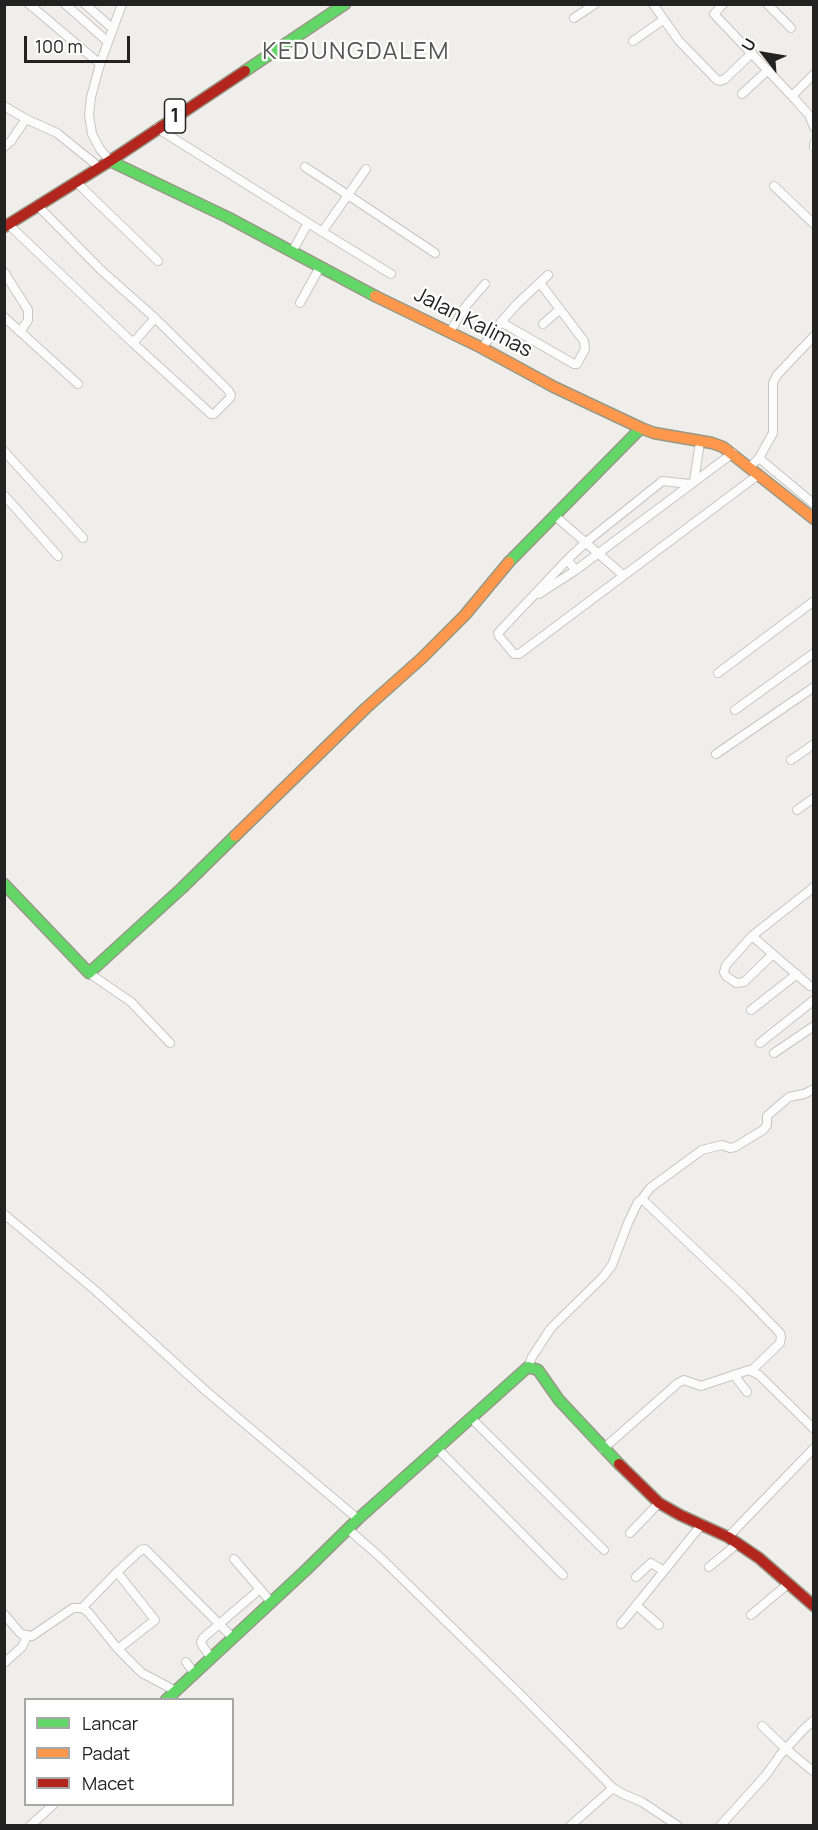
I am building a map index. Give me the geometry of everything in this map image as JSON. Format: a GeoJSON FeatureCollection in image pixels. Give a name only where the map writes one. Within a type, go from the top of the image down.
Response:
{"type":"FeatureCollection","features":[{"type":"Feature","properties":{"kind":"main road","name":"1"},"geometry":{"type":"LineString","coordinates":[[6,226],[345,4]]}},
{"type":"Feature","properties":{"kind":"main road","name":"Jalan Kalimas"},"geometry":{"type":"LineString","coordinates":[[110,160],[217,212],[554,387],[641,429],[712,443],[732,453],[755,465],[813,519]]}},
{"type":"Feature","properties":{"kind":"main road"},"geometry":{"type":"LineString","coordinates":[[4,884],[89,973],[182,888],[366,708],[422,658],[465,615],[503,569],[554,515],[641,429]]}},
{"type":"Feature","properties":{"kind":"main road"},"geometry":{"type":"LineString","coordinates":[[170,1696],[358,1519],[528,1367],[538,1370],[559,1400],[647,1493],[659,1503],[732,1540],[759,1558],[813,1606]]}},
{"type":"Feature","properties":{"kind":"street"},"geometry":{"type":"LineString","coordinates":[[28,4],[100,64]]}},
{"type":"Feature","properties":{"kind":"street"},"geometry":{"type":"LineString","coordinates":[[65,4],[108,42]]}},
{"type":"Feature","properties":{"kind":"street"},"geometry":{"type":"LineString","coordinates":[[85,4],[113,29]]}},
{"type":"Feature","properties":{"kind":"street"},"geometry":{"type":"LineString","coordinates":[[110,160],[100,149],[92,134],[89,115],[91,96],[100,64],[122,4]]}},
{"type":"Feature","properties":{"kind":"street"},"geometry":{"type":"LineString","coordinates":[[574,18],[595,4]]}},
{"type":"Feature","properties":{"kind":"street"},"geometry":{"type":"LineString","coordinates":[[652,4],[681,43],[710,74],[720,81],[752,53]]}},
{"type":"Feature","properties":{"kind":"street"},"geometry":{"type":"LineString","coordinates":[[723,4],[714,14],[809,115],[813,127]]}},
{"type":"Feature","properties":{"kind":"street"},"geometry":{"type":"LineString","coordinates":[[767,4],[792,28]]}},
{"type":"Feature","properties":{"kind":"street"},"geometry":{"type":"LineString","coordinates":[[633,42],[663,20]]}},
{"type":"Feature","properties":{"kind":"street"},"geometry":{"type":"LineString","coordinates":[[742,94],[768,70]]}},
{"type":"Feature","properties":{"kind":"street"},"geometry":{"type":"LineString","coordinates":[[792,96],[813,74]]}},
{"type":"Feature","properties":{"kind":"street"},"geometry":{"type":"LineString","coordinates":[[4,106],[57,133],[99,167]]}},
{"type":"Feature","properties":{"kind":"street"},"geometry":{"type":"LineString","coordinates":[[4,147],[26,119]]}},
{"type":"Feature","properties":{"kind":"street"},"geometry":{"type":"LineString","coordinates":[[157,128],[391,274]]}},
{"type":"Feature","properties":{"kind":"street"},"geometry":{"type":"LineString","coordinates":[[305,167],[435,253]]}},
{"type":"Feature","properties":{"kind":"street"},"geometry":{"type":"LineString","coordinates":[[322,232],[366,168]]}},
{"type":"Feature","properties":{"kind":"street"},"geometry":{"type":"LineString","coordinates":[[76,182],[158,261]]}},
{"type":"Feature","properties":{"kind":"street"},"geometry":{"type":"LineString","coordinates":[[774,186],[813,224]]}},
{"type":"Feature","properties":{"kind":"street"},"geometry":{"type":"LineString","coordinates":[[6,226],[211,414],[214,414],[230,398],[231,394],[228,390],[155,318],[102,271],[38,206]]}},
{"type":"Feature","properties":{"kind":"street"},"geometry":{"type":"LineString","coordinates":[[292,252],[308,223]]}},
{"type":"Feature","properties":{"kind":"street"},"geometry":{"type":"LineString","coordinates":[[300,303],[320,267]]}},
{"type":"Feature","properties":{"kind":"street"},"geometry":{"type":"LineString","coordinates":[[4,272],[28,310],[28,320],[20,332]]}},
{"type":"Feature","properties":{"kind":"street"},"geometry":{"type":"LineString","coordinates":[[482,348],[517,304],[548,275]]}},
{"type":"Feature","properties":{"kind":"street"},"geometry":{"type":"LineString","coordinates":[[501,322],[575,365],[579,362],[586,345],[540,283]]}},
{"type":"Feature","properties":{"kind":"street"},"geometry":{"type":"LineString","coordinates":[[450,332],[465,307],[485,284]]}},
{"type":"Feature","properties":{"kind":"street"},"geometry":{"type":"LineString","coordinates":[[543,324],[560,309]]}},
{"type":"Feature","properties":{"kind":"street"},"geometry":{"type":"LineString","coordinates":[[4,317],[78,384]]}},
{"type":"Feature","properties":{"kind":"street"},"geometry":{"type":"LineString","coordinates":[[133,343],[155,318]]}},
{"type":"Feature","properties":{"kind":"street"},"geometry":{"type":"LineString","coordinates":[[692,483],[662,481],[567,560],[498,633],[514,654],[519,654],[623,575],[755,465],[770,440],[774,428],[773,383],[777,375],[813,336]]}},
{"type":"Feature","properties":{"kind":"street"},"geometry":{"type":"LineString","coordinates":[[692,483],[700,442]]}},
{"type":"Feature","properties":{"kind":"street"},"geometry":{"type":"LineString","coordinates":[[4,451],[83,538]]}},
{"type":"Feature","properties":{"kind":"street"},"geometry":{"type":"LineString","coordinates":[[529,601],[576,570],[732,453]]}},
{"type":"Feature","properties":{"kind":"street"},"geometry":{"type":"LineString","coordinates":[[755,465],[813,504]]}},
{"type":"Feature","properties":{"kind":"street"},"geometry":{"type":"LineString","coordinates":[[4,495],[58,556]]}},
{"type":"Feature","properties":{"kind":"street"},"geometry":{"type":"LineString","coordinates":[[554,515],[623,575]]}},
{"type":"Feature","properties":{"kind":"street"},"geometry":{"type":"LineString","coordinates":[[567,560],[576,570]]}},
{"type":"Feature","properties":{"kind":"street"},"geometry":{"type":"LineString","coordinates":[[718,673],[813,601]]}},
{"type":"Feature","properties":{"kind":"street"},"geometry":{"type":"LineString","coordinates":[[735,710],[813,653]]}},
{"type":"Feature","properties":{"kind":"street"},"geometry":{"type":"LineString","coordinates":[[716,754],[813,687]]}},
{"type":"Feature","properties":{"kind":"street"},"geometry":{"type":"LineString","coordinates":[[791,760],[813,744]]}},
{"type":"Feature","properties":{"kind":"street"},"geometry":{"type":"LineString","coordinates":[[797,810],[813,798]]}},
{"type":"Feature","properties":{"kind":"street"},"geometry":{"type":"LineString","coordinates":[[773,954],[744,982],[736,983],[724,972],[726,965],[757,930],[813,887]]}},
{"type":"Feature","properties":{"kind":"street"},"geometry":{"type":"LineString","coordinates":[[752,936],[812,988]]}},
{"type":"Feature","properties":{"kind":"street"},"geometry":{"type":"LineString","coordinates":[[89,973],[131,1002],[170,1043]]}},
{"type":"Feature","properties":{"kind":"street"},"geometry":{"type":"LineString","coordinates":[[751,1010],[797,974]]}},
{"type":"Feature","properties":{"kind":"street"},"geometry":{"type":"LineString","coordinates":[[760,1043],[813,1000]]}},
{"type":"Feature","properties":{"kind":"street"},"geometry":{"type":"LineString","coordinates":[[774,1053],[813,1026]]}},
{"type":"Feature","properties":{"kind":"street"},"geometry":{"type":"LineString","coordinates":[[528,1367],[551,1328],[603,1277],[612,1265],[638,1202],[650,1188],[702,1150],[722,1145],[735,1147],[764,1130],[767,1125],[767,1116],[789,1097],[804,1094],[813,1089]]}},
{"type":"Feature","properties":{"kind":"street"},"geometry":{"type":"LineString","coordinates":[[603,1449],[678,1383],[684,1380],[701,1386],[752,1370],[780,1343],[781,1337],[780,1333],[742,1295],[642,1199]]}},
{"type":"Feature","properties":{"kind":"street"},"geometry":{"type":"LineString","coordinates":[[4,1214],[96,1291],[206,1391],[358,1519]]}},
{"type":"Feature","properties":{"kind":"street"},"geometry":{"type":"LineString","coordinates":[[752,1370],[813,1429]]}},
{"type":"Feature","properties":{"kind":"street"},"geometry":{"type":"LineString","coordinates":[[734,1375],[747,1392]]}},
{"type":"Feature","properties":{"kind":"street"},"geometry":{"type":"LineString","coordinates":[[471,1418],[604,1550]]}},
{"type":"Feature","properties":{"kind":"street"},"geometry":{"type":"LineString","coordinates":[[437,1448],[563,1575]]}},
{"type":"Feature","properties":{"kind":"street"},"geometry":{"type":"LineString","coordinates":[[709,1567],[813,1448]]}},
{"type":"Feature","properties":{"kind":"street"},"geometry":{"type":"LineString","coordinates":[[630,1533],[659,1503]]}},
{"type":"Feature","properties":{"kind":"street"},"geometry":{"type":"LineString","coordinates":[[621,1624],[702,1524]]}},
{"type":"Feature","properties":{"kind":"street"},"geometry":{"type":"LineString","coordinates":[[348,1529],[546,1719],[613,1788],[642,1802],[678,1826]]}},
{"type":"Feature","properties":{"kind":"street"},"geometry":{"type":"LineString","coordinates":[[82,1608],[117,1572],[145,1549],[233,1638]]}},
{"type":"Feature","properties":{"kind":"street"},"geometry":{"type":"LineString","coordinates":[[234,1559],[271,1602]]}},
{"type":"Feature","properties":{"kind":"street"},"geometry":{"type":"LineString","coordinates":[[636,1577],[651,1563],[664,1571]]}},
{"type":"Feature","properties":{"kind":"street"},"geometry":{"type":"LineString","coordinates":[[117,1572],[155,1620],[118,1649]]}},
{"type":"Feature","properties":{"kind":"street"},"geometry":{"type":"LineString","coordinates":[[751,1615],[789,1583]]}},
{"type":"Feature","properties":{"kind":"street"},"geometry":{"type":"LineString","coordinates":[[211,1658],[201,1642],[219,1623],[260,1589]]}},
{"type":"Feature","properties":{"kind":"street"},"geometry":{"type":"LineString","coordinates":[[636,1605],[659,1625]]}},
{"type":"Feature","properties":{"kind":"street"},"geometry":{"type":"LineString","coordinates":[[4,1614],[17,1631],[32,1636],[65,1613],[74,1608],[82,1608],[142,1673],[170,1696]]}},
{"type":"Feature","properties":{"kind":"street"},"geometry":{"type":"LineString","coordinates":[[4,1663],[22,1647],[27,1636]]}},
{"type":"Feature","properties":{"kind":"street"},"geometry":{"type":"LineString","coordinates":[[186,1662],[194,1673]]}},
{"type":"Feature","properties":{"kind":"street"},"geometry":{"type":"LineString","coordinates":[[720,1826],[813,1720]]}},
{"type":"Feature","properties":{"kind":"street"},"geometry":{"type":"LineString","coordinates":[[762,1726],[813,1772]]}},
{"type":"Feature","properties":{"kind":"street"},"geometry":{"type":"LineString","coordinates":[[570,1826],[613,1788]]}},
{"type":"Feature","properties":{"kind":"street"},"geometry":{"type":"LineString","coordinates":[[30,1826],[52,1806]]}},
{"type":"Feature","properties":{"kind":"traffic: fast"},"geometry":{"type":"LineString","coordinates":[[245,71],[345,4]]}},
{"type":"Feature","properties":{"kind":"traffic: fast"},"geometry":{"type":"LineString","coordinates":[[110,161],[227,217],[375,296]]}},
{"type":"Feature","properties":{"kind":"traffic: fast"},"geometry":{"type":"LineString","coordinates":[[509,562],[641,428]]}},
{"type":"Feature","properties":{"kind":"traffic: fast"},"geometry":{"type":"LineString","coordinates":[[4,884],[89,973],[235,836]]}},
{"type":"Feature","properties":{"kind":"traffic: fast"},"geometry":{"type":"LineString","coordinates":[[168,1698],[358,1519],[528,1367],[538,1370],[559,1400],[619,1464]]}},
{"type":"Feature","properties":{"kind":"traffic: slow"},"geometry":{"type":"LineString","coordinates":[[375,296],[482,348],[554,387],[641,428],[654,433],[723,447],[814,519]]}},
{"type":"Feature","properties":{"kind":"traffic: slow"},"geometry":{"type":"LineString","coordinates":[[235,836],[366,708],[422,658],[465,615],[509,562]]}},
{"type":"Feature","properties":{"kind":"traffic: jam"},"geometry":{"type":"LineString","coordinates":[[4,227],[110,161],[245,71]]}},
{"type":"Feature","properties":{"kind":"traffic: jam"},"geometry":{"type":"LineString","coordinates":[[619,1464],[659,1503],[728,1537],[759,1558],[814,1606]]}},
{"type":"Feature","properties":{"kind":"district","name":"KEDUNGDALEM"},"geometry":{"type":"Point","coordinates":[356,52]}}]}
